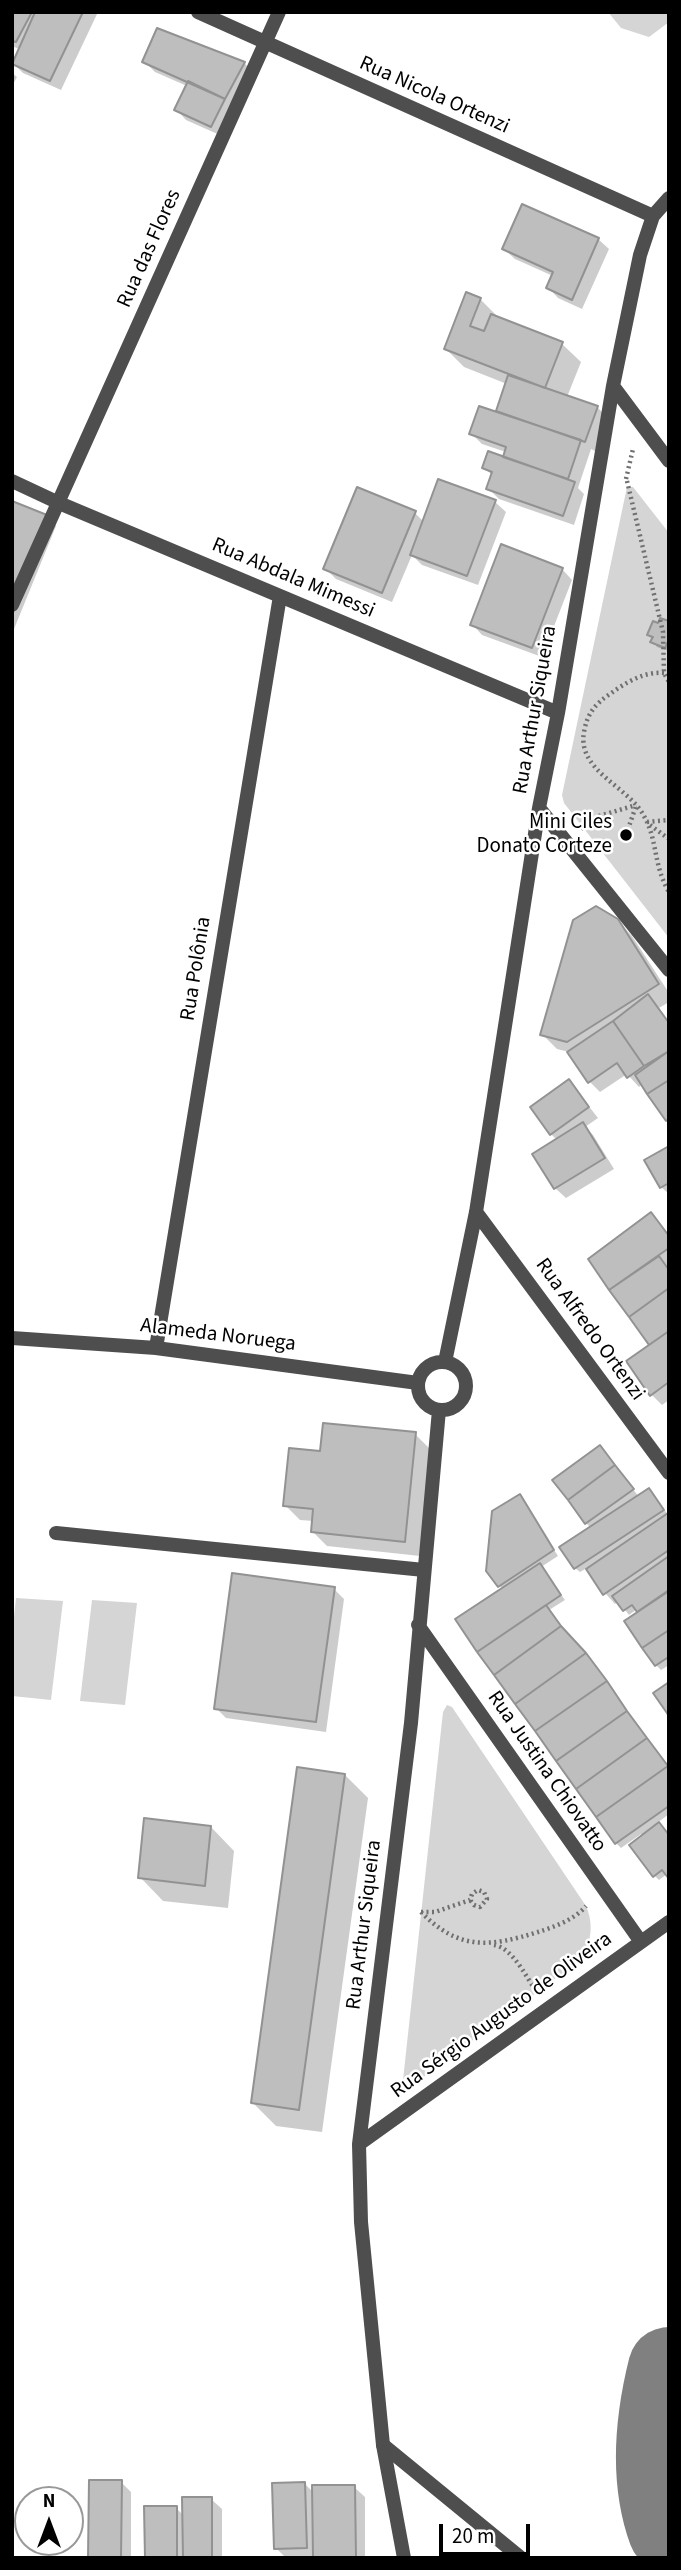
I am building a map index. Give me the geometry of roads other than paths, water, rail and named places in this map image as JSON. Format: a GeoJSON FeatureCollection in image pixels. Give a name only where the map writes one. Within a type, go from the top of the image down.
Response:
{"type":"FeatureCollection","features":[{"type":"Feature","properties":{"kind":"street","name":"Rua Nicola Ortenzi"},"geometry":{"type":"LineString","coordinates":[[198,12],[653,216]]}},
{"type":"Feature","properties":{"kind":"street","name":"Rua das Flores"},"geometry":{"type":"LineString","coordinates":[[12,605],[279,12]]}},
{"type":"Feature","properties":{"kind":"street","name":"Rua Arthur Siqueira"},"geometry":{"type":"LineString","coordinates":[[445,1362],[476,1212],[539,808],[558,713],[613,386],[640,255],[653,216],[669,198]]}},
{"type":"Feature","properties":{"kind":"street"},"geometry":{"type":"LineString","coordinates":[[613,386],[669,461]]}},
{"type":"Feature","properties":{"kind":"street","name":"Rua Abdala Mimessi"},"geometry":{"type":"LineString","coordinates":[[12,481],[558,713]]}},
{"type":"Feature","properties":{"kind":"street","name":"Rua Polônia"},"geometry":{"type":"LineString","coordinates":[[156,1348],[280,596]]}},
{"type":"Feature","properties":{"kind":"street"},"geometry":{"type":"LineString","coordinates":[[539,808],[669,970]]}},
{"type":"Feature","properties":{"kind":"street","name":"Rua Alfredo Ortenzi"},"geometry":{"type":"LineString","coordinates":[[476,1212],[669,1473]]}},
{"type":"Feature","properties":{"kind":"street","name":"Alameda Noruega"},"geometry":{"type":"LineString","coordinates":[[12,1338],[156,1348],[418,1383]]}},
{"type":"Feature","properties":{"kind":"street"},"geometry":{"type":"LineString","coordinates":[[445,1362],[460,1370],[467,1385],[465,1394],[455,1406],[439,1410],[425,1403],[418,1390],[418,1383],[421,1375],[431,1365],[445,1362]]}},
{"type":"Feature","properties":{"kind":"street","name":"Rua Arthur Siqueira"},"geometry":{"type":"LineString","coordinates":[[404,2558],[383,2445],[361,2222],[359,2144],[410,1727],[439,1410]]}},
{"type":"Feature","properties":{"kind":"street"},"geometry":{"type":"LineString","coordinates":[[55,1533],[424,1570]]}},
{"type":"Feature","properties":{"kind":"street","name":"Rua Justina Chiovatto"},"geometry":{"type":"LineString","coordinates":[[418,1625],[641,1942]]}},
{"type":"Feature","properties":{"kind":"street","name":"Rua Sérgio Augusto de Oliveira"},"geometry":{"type":"LineString","coordinates":[[359,2144],[669,1922]]}},
{"type":"Feature","properties":{"kind":"street"},"geometry":{"type":"LineString","coordinates":[[383,2445],[521,2558]]}},
{"type":"Feature","properties":{"kind":"place","name":"Mini Ciles Donato Corteze"},"geometry":{"type":"Point","coordinates":[626,835]}}]}
